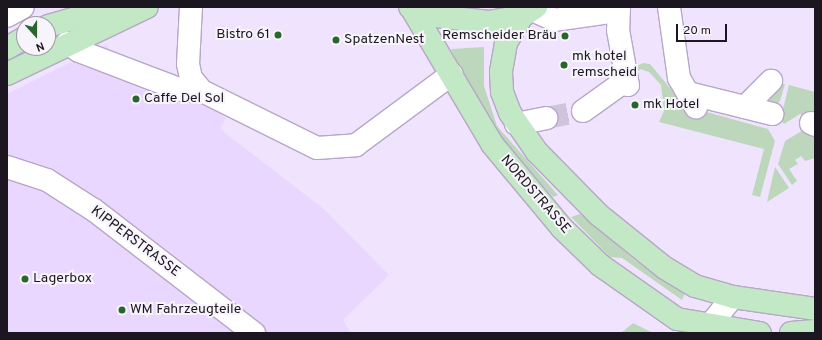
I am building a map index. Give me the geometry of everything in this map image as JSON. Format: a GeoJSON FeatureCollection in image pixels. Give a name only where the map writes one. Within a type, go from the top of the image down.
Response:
{"type":"FeatureCollection","features":[{"type":"Feature","properties":{"kind":"main road"},"geometry":{"type":"LineString","coordinates":[[56,17],[67,7]]}},
{"type":"Feature","properties":{"kind":"main road"},"geometry":{"type":"LineString","coordinates":[[56,23],[115,7]]}},
{"type":"Feature","properties":{"kind":"main road"},"geometry":{"type":"LineString","coordinates":[[7,74],[67,43],[147,7]]}},
{"type":"Feature","properties":{"kind":"main road"},"geometry":{"type":"LineString","coordinates":[[411,8],[471,21],[530,11]]}},
{"type":"Feature","properties":{"kind":"main road","name":"NORDSTRASSE"},"geometry":{"type":"LineString","coordinates":[[411,8],[452,74],[492,144],[562,228],[620,281],[668,314],[709,329],[760,333]]}},
{"type":"Feature","properties":{"kind":"main road"},"geometry":{"type":"LineString","coordinates":[[530,11],[506,43],[501,72],[502,92],[516,124],[559,175],[634,245],[695,286],[733,297],[815,309]]}},
{"type":"Feature","properties":{"kind":"main road"},"geometry":{"type":"LineString","coordinates":[[7,48],[16,43]]}},
{"type":"Feature","properties":{"kind":"main road"},"geometry":{"type":"LineString","coordinates":[[790,333],[815,331]]}},
{"type":"Feature","properties":{"kind":"street"},"geometry":{"type":"LineString","coordinates":[[7,16],[23,7]]}},
{"type":"Feature","properties":{"kind":"street"},"geometry":{"type":"LineString","coordinates":[[191,7],[188,64],[191,78],[202,92]]}},
{"type":"Feature","properties":{"kind":"street"},"geometry":{"type":"LineString","coordinates":[[669,7],[679,78],[692,100],[745,107],[772,114]]}},
{"type":"Feature","properties":{"kind":"street"},"geometry":{"type":"LineString","coordinates":[[530,11],[554,20],[619,9],[626,83],[583,111]]}},
{"type":"Feature","properties":{"kind":"street"},"geometry":{"type":"LineString","coordinates":[[67,43],[79,51],[181,90],[202,92],[296,140],[317,148],[338,149],[356,145],[452,74]]}},
{"type":"Feature","properties":{"kind":"street"},"geometry":{"type":"LineString","coordinates":[[745,107],[772,80]]}},
{"type":"Feature","properties":{"kind":"street"},"geometry":{"type":"LineString","coordinates":[[516,124],[546,118]]}},
{"type":"Feature","properties":{"kind":"street","name":"KIPPERSTRASSE"},"geometry":{"type":"LineString","coordinates":[[7,167],[47,180],[94,210],[254,333]]}},
{"type":"Feature","properties":{"kind":"street"},"geometry":{"type":"LineString","coordinates":[[709,329],[733,297]]}},
{"type":"Feature","properties":{"kind":"street"},"geometry":{"type":"LineString","coordinates":[[733,297],[737,331]]}},
{"type":"Feature","properties":{"kind":"shaded area"},"geometry":{"type":"Polygon","coordinates":[[[107,44],[110,52],[176,74],[196,96],[226,118],[220,129],[324,209],[389,275],[343,320],[351,333],[7,333],[7,94],[107,44]]]}},
{"type":"Feature","properties":{"kind":"green space"},"geometry":{"type":"Polygon","coordinates":[[[484,47],[484,86],[497,126],[558,195],[553,197],[507,147],[475,102],[451,49],[484,47]]]}},
{"type":"Feature","properties":{"kind":"green space"},"geometry":{"type":"Polygon","coordinates":[[[643,63],[650,64],[685,106],[768,129],[775,141],[760,197],[752,195],[764,149],[659,122],[664,111],[661,85],[649,72],[640,69],[633,77],[633,68],[643,63]]]}},
{"type":"Feature","properties":{"kind":"green space"},"geometry":{"type":"Polygon","coordinates":[[[775,84],[785,84],[780,101],[772,108],[757,104],[775,84]]]}},
{"type":"Feature","properties":{"kind":"green space"},"geometry":{"type":"Polygon","coordinates":[[[789,85],[815,92],[815,119],[800,114],[784,124],[776,113],[783,109],[789,85]]]}},
{"type":"Feature","properties":{"kind":"green space"},"geometry":{"type":"Polygon","coordinates":[[[805,129],[815,132],[815,158],[805,161],[801,156],[795,160],[798,164],[789,169],[797,181],[792,185],[778,164],[785,141],[805,129]]]}},
{"type":"Feature","properties":{"kind":"green space"},"geometry":{"type":"Polygon","coordinates":[[[775,167],[789,188],[767,202],[775,167]]]}},
{"type":"Feature","properties":{"kind":"green space"},"geometry":{"type":"Polygon","coordinates":[[[580,214],[636,261],[686,291],[682,300],[622,258],[610,257],[571,217],[580,214]]]}},
{"type":"Feature","properties":{"kind":"green space"},"geometry":{"type":"Polygon","coordinates":[[[633,323],[653,333],[621,333],[633,323]]]}},
{"type":"Feature","properties":{"kind":"tunnel"},"geometry":{"type":"LineString","coordinates":[[546,118],[583,111]]}},
{"type":"Feature","properties":{"kind":"place","name":"Bistro 61"},"geometry":{"type":"Point","coordinates":[278,35]}},
{"type":"Feature","properties":{"kind":"place","name":"Remscheider Bräu"},"geometry":{"type":"Point","coordinates":[565,36]}},
{"type":"Feature","properties":{"kind":"place","name":"SpatzenNest"},"geometry":{"type":"Point","coordinates":[336,40]}},
{"type":"Feature","properties":{"kind":"place","name":"mk hotel remscheid"},"geometry":{"type":"Point","coordinates":[564,65]}},
{"type":"Feature","properties":{"kind":"place","name":"Caffe Del Sol"},"geometry":{"type":"Point","coordinates":[136,99]}},
{"type":"Feature","properties":{"kind":"place","name":"mk Hotel"},"geometry":{"type":"Point","coordinates":[635,105]}},
{"type":"Feature","properties":{"kind":"place","name":"Lagerbox"},"geometry":{"type":"Point","coordinates":[25,279]}},
{"type":"Feature","properties":{"kind":"place","name":"WM Fahrzeugteile"},"geometry":{"type":"Point","coordinates":[122,310]}}]}
